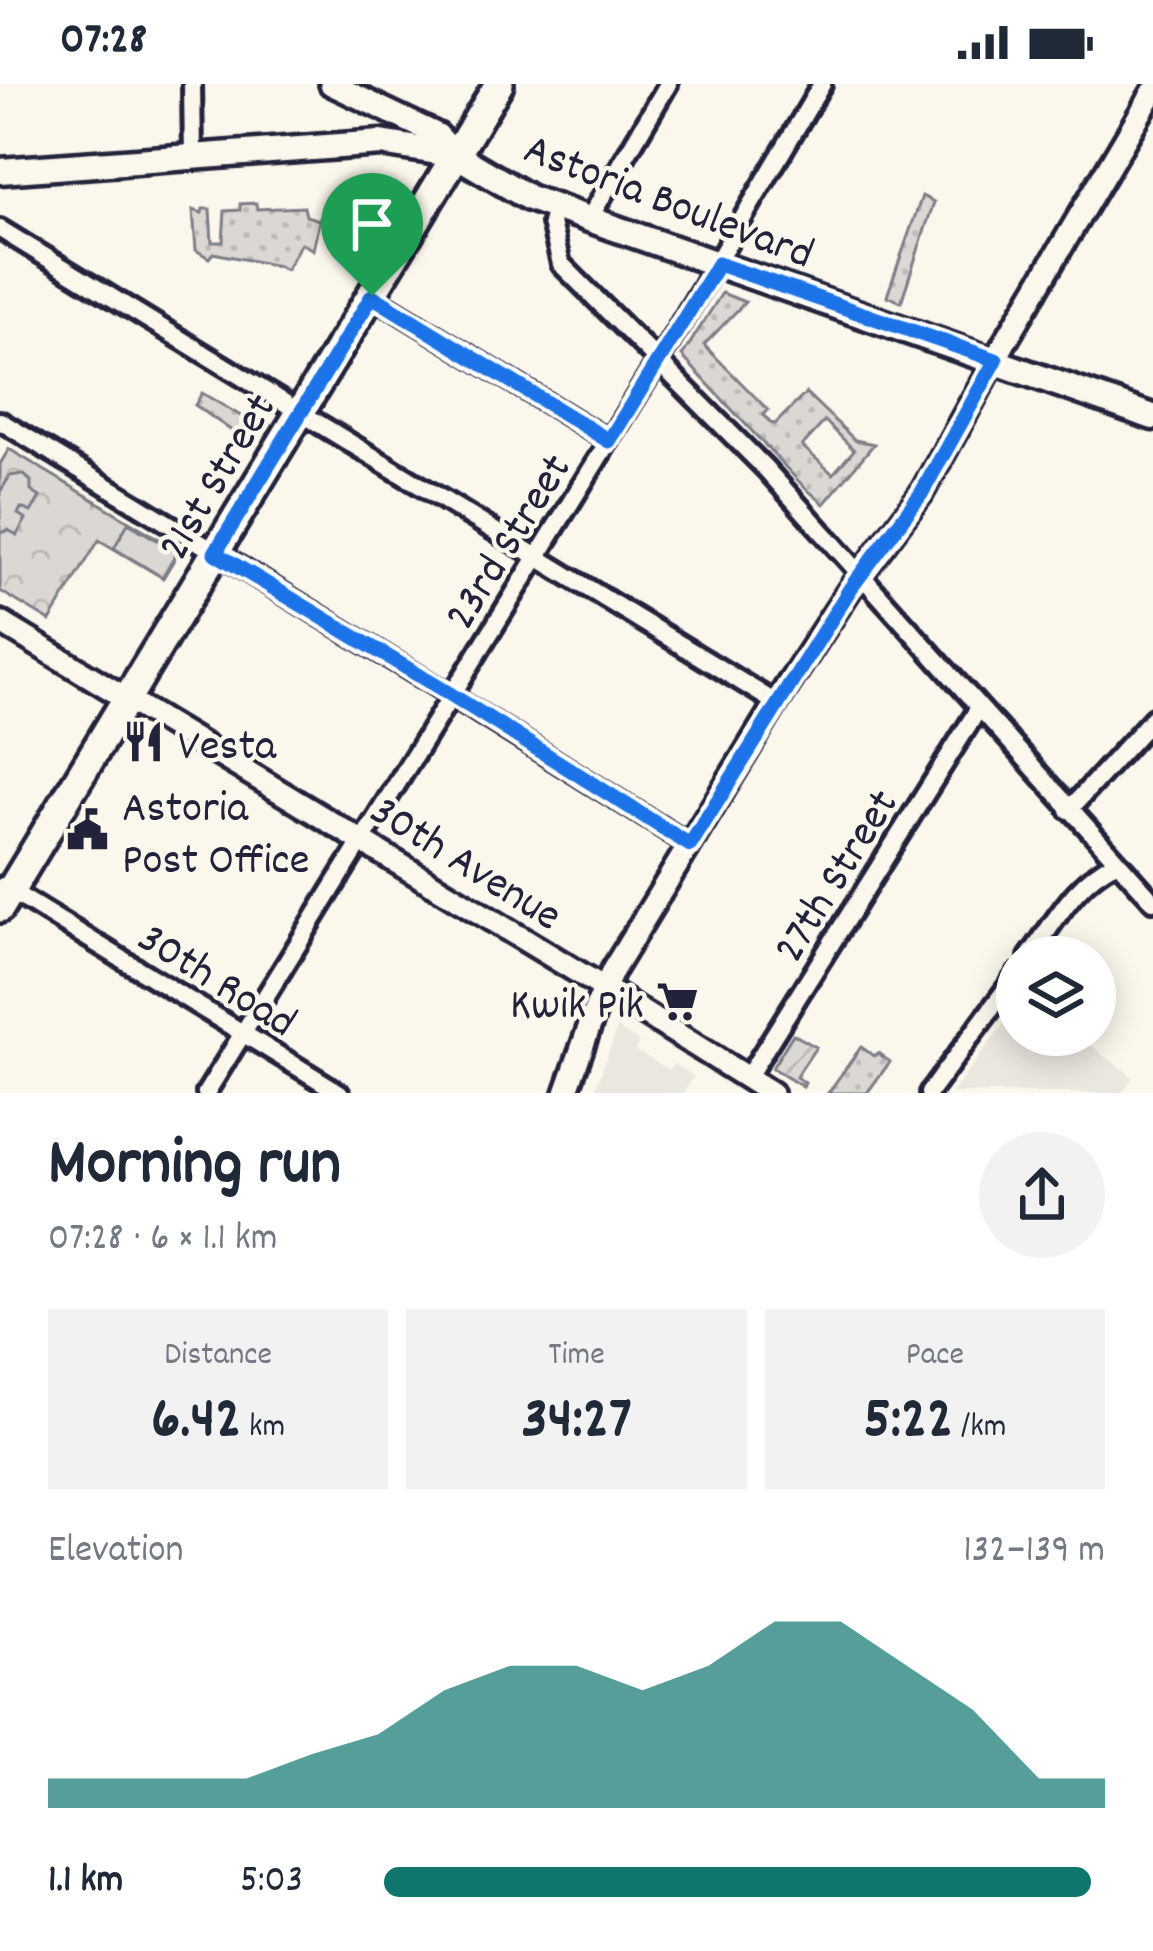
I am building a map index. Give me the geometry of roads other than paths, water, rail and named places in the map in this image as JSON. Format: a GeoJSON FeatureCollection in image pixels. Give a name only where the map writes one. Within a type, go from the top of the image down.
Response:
{"type":"FeatureCollection","features":[{"type":"Feature","properties":{"kind":"main road","name":"21st Street"},"geometry":{"type":"LineString","coordinates":[[4,894],[499,84]]}},
{"type":"Feature","properties":{"kind":"main road","name":"Astoria Boulevard"},"geometry":{"type":"LineString","coordinates":[[0,171],[381,143],[456,154],[529,198],[1153,417]]}},
{"type":"Feature","properties":{"kind":"street"},"geometry":{"type":"LineString","coordinates":[[192,84],[193,157]]}},
{"type":"Feature","properties":{"kind":"street"},"geometry":{"type":"LineString","coordinates":[[332,84],[438,135],[456,154]]}},
{"type":"Feature","properties":{"kind":"street"},"geometry":{"type":"LineString","coordinates":[[590,219],[668,84]]}},
{"type":"Feature","properties":{"kind":"street","name":"23rd Street"},"geometry":{"type":"LineString","coordinates":[[206,1093],[718,264],[823,84]]}},
{"type":"Feature","properties":{"kind":"street"},"geometry":{"type":"LineString","coordinates":[[566,1093],[604,988],[776,703],[860,574],[921,494],[1153,92]]}},
{"type":"Feature","properties":{"kind":"street"},"geometry":{"type":"LineString","coordinates":[[556,207],[551,223],[560,264],[766,470],[1153,902]]}},
{"type":"Feature","properties":{"kind":"street"},"geometry":{"type":"LineString","coordinates":[[0,229],[776,703]]}},
{"type":"Feature","properties":{"kind":"street"},"geometry":{"type":"LineString","coordinates":[[372,296],[609,441]]}},
{"type":"Feature","properties":{"kind":"street"},"geometry":{"type":"LineString","coordinates":[[0,421],[690,845]]}},
{"type":"Feature","properties":{"kind":"street","name":"30th Avenue"},"geometry":{"type":"LineString","coordinates":[[0,622],[771,1093]]}},
{"type":"Feature","properties":{"kind":"street","name":"27th Street"},"geometry":{"type":"LineString","coordinates":[[748,1078],[979,708]]}},
{"type":"Feature","properties":{"kind":"street"},"geometry":{"type":"LineString","coordinates":[[1070,810],[1153,718]]}},
{"type":"Feature","properties":{"kind":"street"},"geometry":{"type":"LineString","coordinates":[[1045,936],[1081,886],[1116,862]]}},
{"type":"Feature","properties":{"kind":"street","name":"30th Road"},"geometry":{"type":"LineString","coordinates":[[4,894],[340,1093]]}},
{"type":"Feature","properties":{"kind":"street"},"geometry":{"type":"LineString","coordinates":[[928,1093],[996,1002]]}},
{"type":"Feature","properties":{"kind":"place","name":"Vesta"},"geometry":{"type":"Point","coordinates":[144,742]}},
{"type":"Feature","properties":{"kind":"place","name":"Astoria Post Office"},"geometry":{"type":"Point","coordinates":[88,830]}},
{"type":"Feature","properties":{"kind":"place","name":"Kwik Pik"},"geometry":{"type":"Point","coordinates":[678,1001]}}]}
